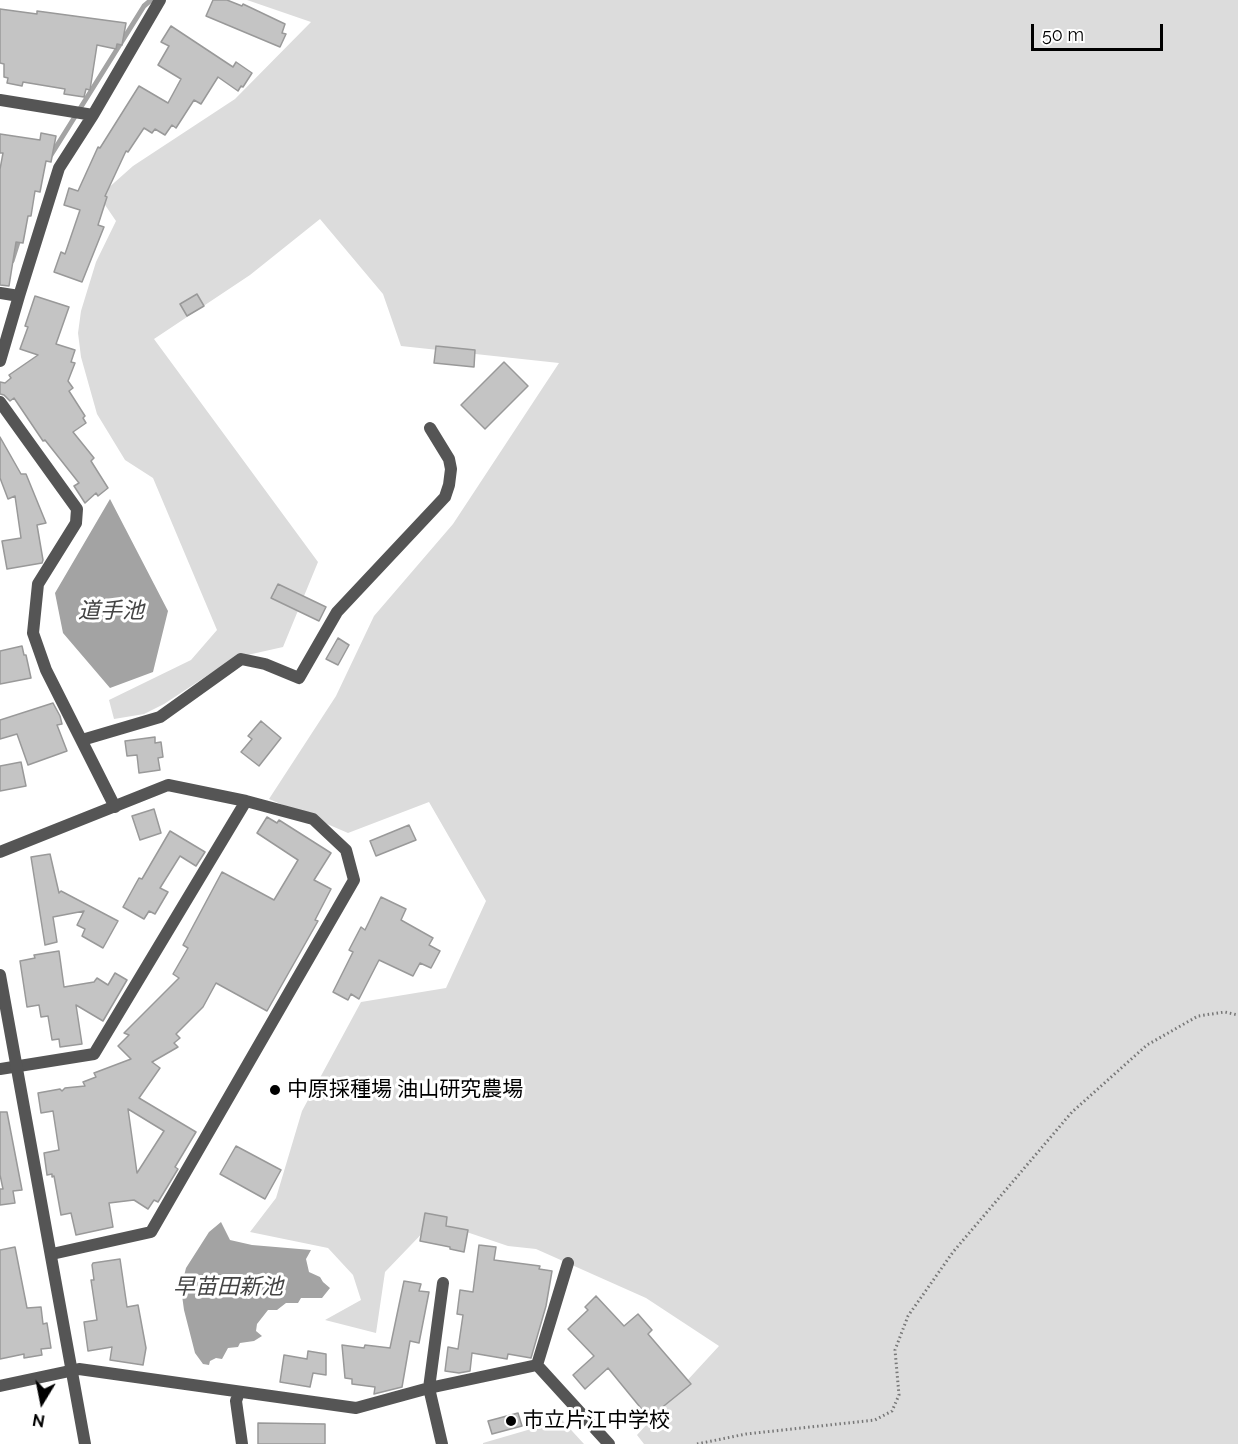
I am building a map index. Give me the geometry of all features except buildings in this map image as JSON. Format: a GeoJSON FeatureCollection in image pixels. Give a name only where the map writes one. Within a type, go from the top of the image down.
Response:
{"type":"FeatureCollection","features":[{"type":"Feature","properties":{"kind":"street"},"geometry":{"type":"LineString","coordinates":[[0,361],[59,168],[93,115],[160,0]]}},
{"type":"Feature","properties":{"kind":"street"},"geometry":{"type":"LineString","coordinates":[[0,100],[93,115]]}},
{"type":"Feature","properties":{"kind":"street"},"geometry":{"type":"LineString","coordinates":[[0,293],[19,296]]}},
{"type":"Feature","properties":{"kind":"street"},"geometry":{"type":"LineString","coordinates":[[0,402],[77,509],[76,523],[38,584],[33,633],[46,670],[115,807]]}},
{"type":"Feature","properties":{"kind":"street"},"geometry":{"type":"LineString","coordinates":[[82,740],[160,717],[241,659],[265,664],[299,678],[337,612],[445,497],[450,485],[451,469],[448,459],[430,428]]}},
{"type":"Feature","properties":{"kind":"street"},"geometry":{"type":"LineString","coordinates":[[0,852],[168,785],[246,801],[313,819],[346,850],[354,880],[152,1232],[52,1254]]}},
{"type":"Feature","properties":{"kind":"street"},"geometry":{"type":"LineString","coordinates":[[0,1070],[94,1054],[246,801]]}},
{"type":"Feature","properties":{"kind":"street"},"geometry":{"type":"LineString","coordinates":[[0,975],[85,1444]]}},
{"type":"Feature","properties":{"kind":"street"},"geometry":{"type":"LineString","coordinates":[[537,1365],[568,1263]]}},
{"type":"Feature","properties":{"kind":"street"},"geometry":{"type":"LineString","coordinates":[[442,1444],[429,1388],[443,1283]]}},
{"type":"Feature","properties":{"kind":"street"},"geometry":{"type":"LineString","coordinates":[[0,1386],[79,1369],[356,1408],[429,1388],[537,1365]]}},
{"type":"Feature","properties":{"kind":"street"},"geometry":{"type":"LineString","coordinates":[[537,1365],[609,1444]]}},
{"type":"Feature","properties":{"kind":"street"},"geometry":{"type":"LineString","coordinates":[[239,1392],[236,1401],[242,1444]]}},
{"type":"Feature","properties":{"kind":"path"},"geometry":{"type":"LineString","coordinates":[[697,1444],[746,1434],[874,1419],[892,1411],[899,1395],[895,1350],[908,1316],[953,1252],[1072,1112],[1147,1045],[1198,1016],[1225,1012],[1238,1015]]}},
{"type":"Feature","properties":{"kind":"shaded area"},"geometry":{"type":"Polygon","coordinates":[[[247,0],[1238,0],[1238,1444],[644,1444],[637,1435],[719,1346],[646,1298],[536,1249],[508,1246],[434,1221],[385,1272],[376,1333],[325,1320],[361,1300],[353,1275],[328,1248],[250,1232],[276,1198],[302,1111],[361,1002],[446,988],[486,901],[429,802],[348,833],[269,799],[336,696],[374,616],[453,524],[559,363],[401,346],[383,294],[320,219],[250,275],[154,339],[318,562],[283,647],[234,658],[164,704],[144,714],[114,719],[109,700],[191,660],[217,630],[153,478],[125,460],[97,414],[81,357],[78,333],[81,311],[96,262],[116,221],[103,202],[106,190],[133,166],[235,99],[311,22],[247,0]]]}},
{"type":"Feature","properties":{"kind":"shaded area"},"geometry":{"type":"Polygon","coordinates":[[[562,1420],[584,1444],[483,1444],[483,1443],[562,1420]]]}},
{"type":"Feature","properties":{"kind":"water","name":"道手池"},"geometry":{"type":"Polygon","coordinates":[[[110,499],[168,611],[153,672],[110,688],[63,633],[55,593],[110,499]]]}},
{"type":"Feature","properties":{"kind":"water","name":"早苗田新池"},"geometry":{"type":"Polygon","coordinates":[[[221,1222],[230,1240],[252,1245],[311,1250],[306,1259],[309,1272],[320,1277],[330,1288],[322,1298],[301,1298],[298,1303],[286,1303],[277,1310],[268,1310],[257,1324],[256,1331],[262,1336],[254,1341],[240,1343],[238,1347],[228,1348],[222,1359],[216,1358],[210,1361],[209,1365],[203,1364],[195,1353],[181,1288],[186,1268],[209,1232],[221,1222]]]}},
{"type":"Feature","properties":{"kind":"waterway"},"geometry":{"type":"LineString","coordinates":[[51,155],[144,6],[151,0]]}},
{"type":"Feature","properties":{"kind":"waterway"},"geometry":{"type":"LineString","coordinates":[[12,261],[20,236]]}},
{"type":"Feature","properties":{"kind":"place","name":"中原採種場 油山研究農場"},"geometry":{"type":"Point","coordinates":[275,1090]}},
{"type":"Feature","properties":{"kind":"place","name":"市立片江中学校"},"geometry":{"type":"Point","coordinates":[511,1421]}}]}
